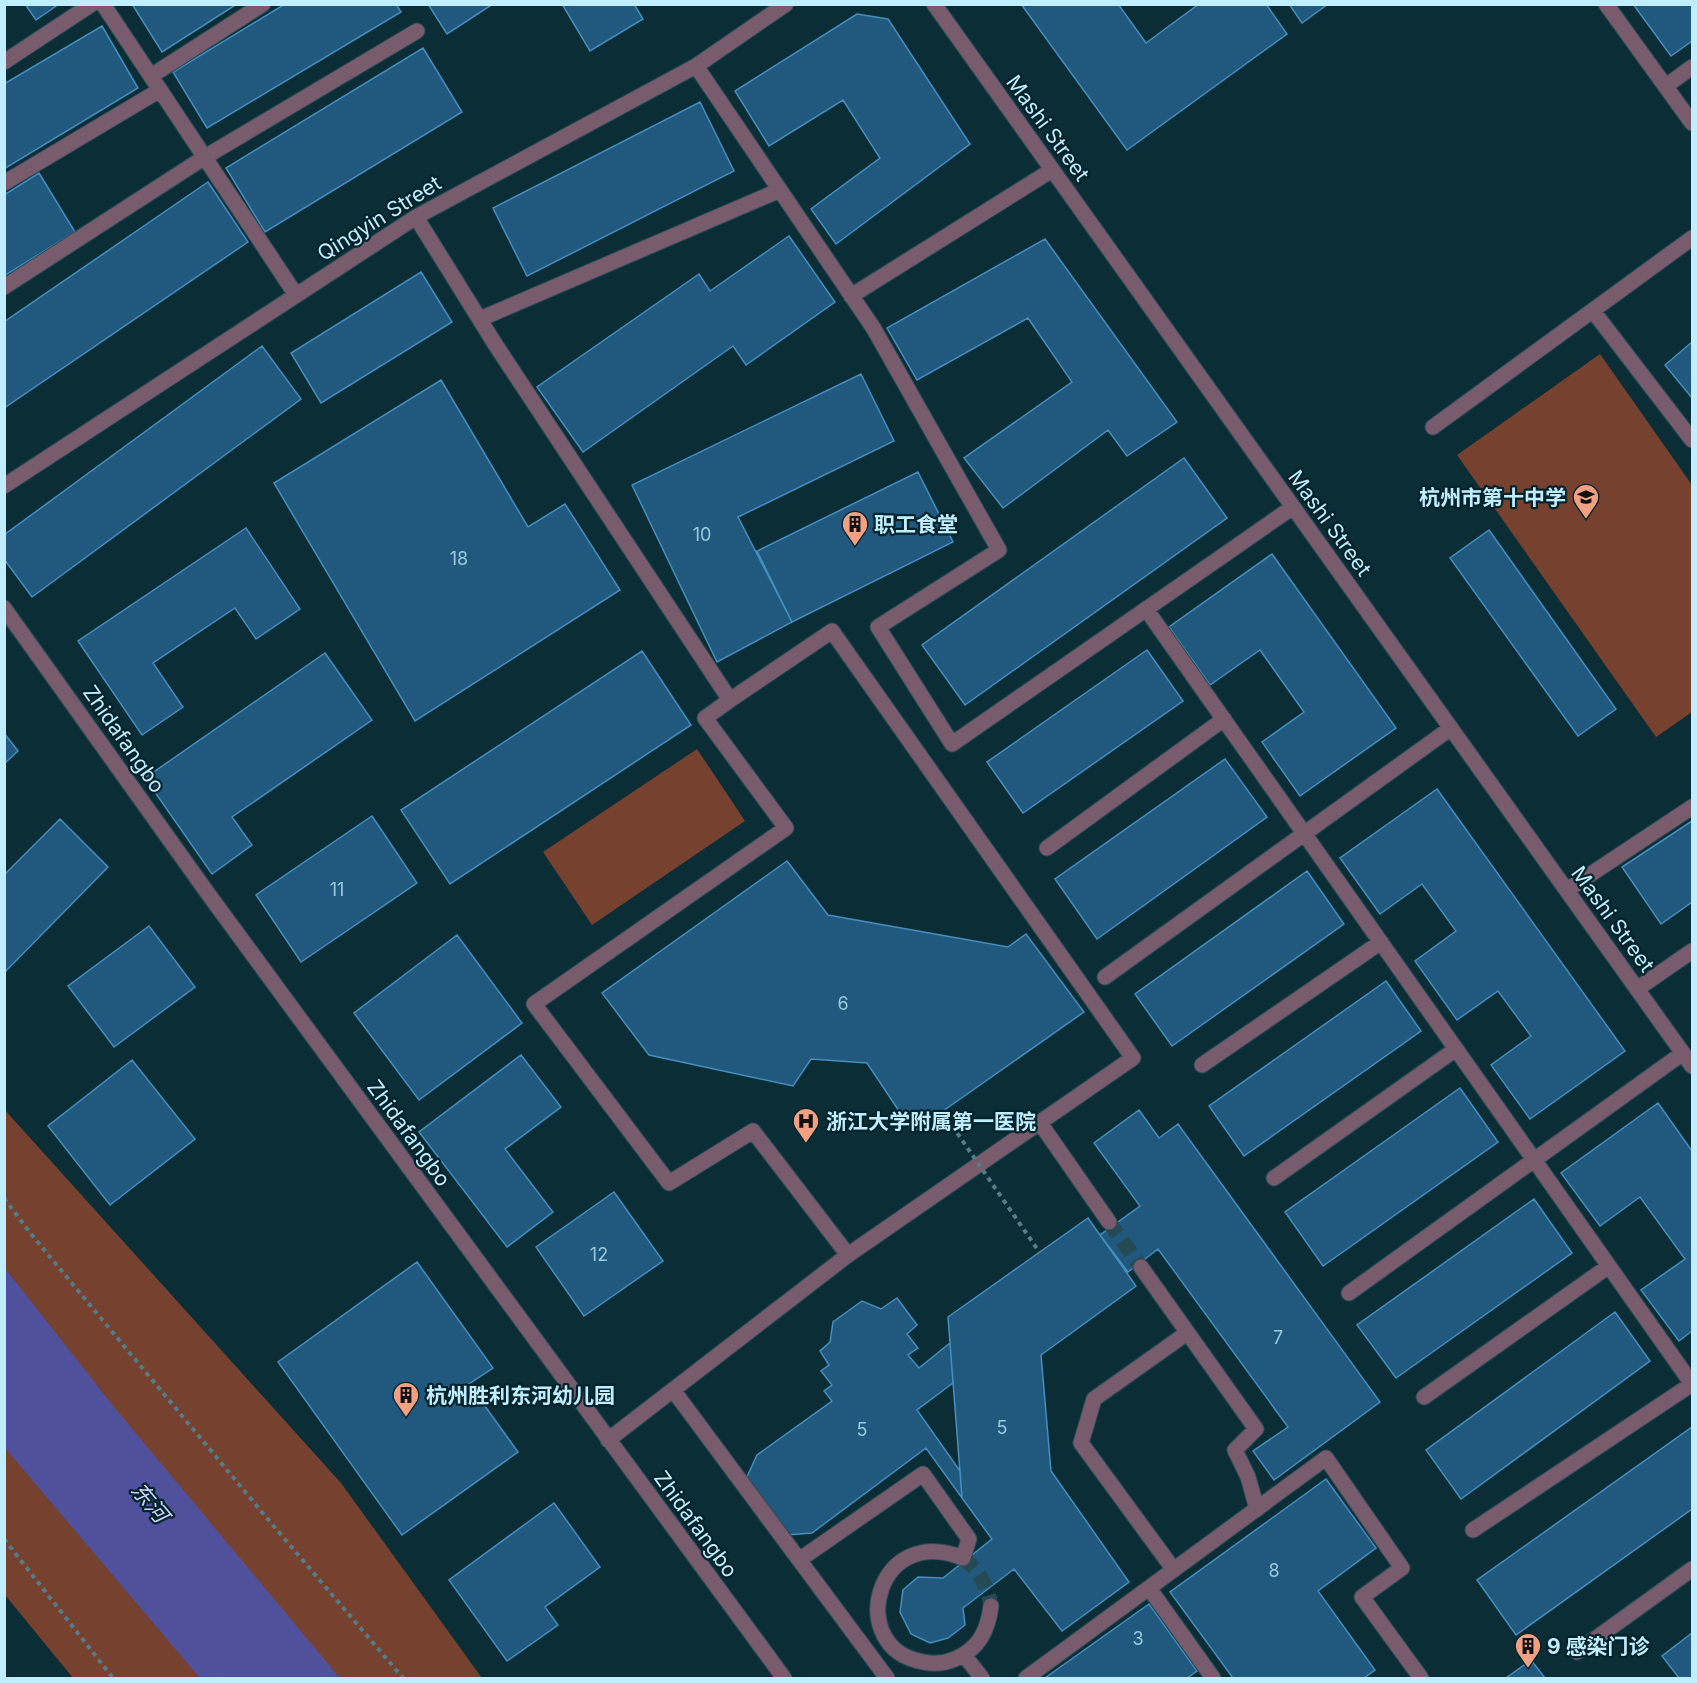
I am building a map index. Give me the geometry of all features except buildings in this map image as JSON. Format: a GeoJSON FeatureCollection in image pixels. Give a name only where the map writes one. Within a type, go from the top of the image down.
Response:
{"type":"FeatureCollection","features":[{"type":"Feature","properties":{"kind":"street"},"geometry":{"type":"LineString","coordinates":[[4,62],[92,4]]}},
{"type":"Feature","properties":{"kind":"street"},"geometry":{"type":"LineString","coordinates":[[103,4],[296,296]]}},
{"type":"Feature","properties":{"kind":"street"},"geometry":{"type":"LineString","coordinates":[[151,76],[263,4]]}},
{"type":"Feature","properties":{"kind":"street","name":"Qingyin Street"},"geometry":{"type":"LineString","coordinates":[[4,486],[416,217],[696,66],[786,4]]}},
{"type":"Feature","properties":{"kind":"street","name":"Mashi Street"},"geometry":{"type":"LineString","coordinates":[[934,4],[1692,1066]]}},
{"type":"Feature","properties":{"kind":"street"},"geometry":{"type":"LineString","coordinates":[[1606,4],[1692,123]]}},
{"type":"Feature","properties":{"kind":"street"},"geometry":{"type":"LineString","coordinates":[[4,287],[205,157],[417,31]]}},
{"type":"Feature","properties":{"kind":"street"},"geometry":{"type":"LineString","coordinates":[[696,66],[874,329],[999,550],[878,627],[952,744],[1293,507]]}},
{"type":"Feature","properties":{"kind":"street"},"geometry":{"type":"LineString","coordinates":[[1666,86],[1692,67]]}},
{"type":"Feature","properties":{"kind":"street"},"geometry":{"type":"LineString","coordinates":[[4,183],[160,90]]}},
{"type":"Feature","properties":{"kind":"street"},"geometry":{"type":"LineString","coordinates":[[851,296],[1052,170]]}},
{"type":"Feature","properties":{"kind":"street"},"geometry":{"type":"LineString","coordinates":[[480,319],[780,190]]}},
{"type":"Feature","properties":{"kind":"street"},"geometry":{"type":"LineString","coordinates":[[416,217],[480,319],[730,700]]}},
{"type":"Feature","properties":{"kind":"street"},"geometry":{"type":"LineString","coordinates":[[1433,427],[1692,238]]}},
{"type":"Feature","properties":{"kind":"street"},"geometry":{"type":"LineString","coordinates":[[1593,311],[1692,440]]}},
{"type":"Feature","properties":{"kind":"street","name":"Zhidafangbo"},"geometry":{"type":"LineString","coordinates":[[4,608],[208,895],[784,1678]]}},
{"type":"Feature","properties":{"kind":"street"},"geometry":{"type":"LineString","coordinates":[[1146,609],[1692,1384],[1473,1530]]}},
{"type":"Feature","properties":{"kind":"street"},"geometry":{"type":"LineString","coordinates":[[608,1440],[848,1254],[1133,1058],[832,631],[705,718],[786,828],[534,1004],[669,1183],[753,1131],[848,1254]]}},
{"type":"Feature","properties":{"kind":"street"},"geometry":{"type":"LineString","coordinates":[[1047,848],[1224,719]]}},
{"type":"Feature","properties":{"kind":"street"},"geometry":{"type":"LineString","coordinates":[[1105,977],[1451,728]]}},
{"type":"Feature","properties":{"kind":"street"},"geometry":{"type":"LineString","coordinates":[[1567,890],[1692,807]]}},
{"type":"Feature","properties":{"kind":"street"},"geometry":{"type":"LineString","coordinates":[[1202,1065],[1381,942]]}},
{"type":"Feature","properties":{"kind":"street"},"geometry":{"type":"LineString","coordinates":[[1637,989],[1692,951]]}},
{"type":"Feature","properties":{"kind":"street"},"geometry":{"type":"LineString","coordinates":[[1275,1178],[1456,1049]]}},
{"type":"Feature","properties":{"kind":"street"},"geometry":{"type":"LineString","coordinates":[[1348,1293],[1683,1053]]}},
{"type":"Feature","properties":{"kind":"street"},"geometry":{"type":"LineString","coordinates":[[1040,1123],[1109,1222]]}},
{"type":"Feature","properties":{"kind":"street"},"geometry":{"type":"LineString","coordinates":[[1424,1397],[1609,1266]]}},
{"type":"Feature","properties":{"kind":"street"},"geometry":{"type":"LineString","coordinates":[[1141,1268],[1256,1429],[1235,1449],[1248,1477],[1257,1509]]}},
{"type":"Feature","properties":{"kind":"street"},"geometry":{"type":"LineString","coordinates":[[1174,1570],[1081,1443],[1094,1399],[1187,1333]]}},
{"type":"Feature","properties":{"kind":"street"},"geometry":{"type":"LineString","coordinates":[[673,1390],[887,1678]]}},
{"type":"Feature","properties":{"kind":"street"},"geometry":{"type":"LineString","coordinates":[[1026,1678],[1326,1458],[1402,1568],[1362,1597],[1420,1678]]}},
{"type":"Feature","properties":{"kind":"street"},"geometry":{"type":"LineString","coordinates":[[799,1560],[923,1473],[969,1539],[963,1558],[946,1551],[928,1551],[910,1556],[895,1566],[884,1580],[878,1598],[878,1616],[884,1633],[894,1648],[910,1659],[928,1664],[947,1663],[964,1655],[979,1643],[988,1625],[992,1606]]}},
{"type":"Feature","properties":{"kind":"street"},"geometry":{"type":"LineString","coordinates":[[1577,1652],[1692,1569]]}},
{"type":"Feature","properties":{"kind":"street"},"geometry":{"type":"LineString","coordinates":[[1149,1588],[1213,1678]]}},
{"type":"Feature","properties":{"kind":"street"},"geometry":{"type":"LineString","coordinates":[[875,1662],[894,1648]]}},
{"type":"Feature","properties":{"kind":"street"},"geometry":{"type":"LineString","coordinates":[[964,1655],[982,1678]]}},
{"type":"Feature","properties":{"kind":"path"},"geometry":{"type":"LineString","coordinates":[[942,1111],[1040,1252]]}},
{"type":"Feature","properties":{"kind":"path"},"geometry":{"type":"LineString","coordinates":[[4,1198],[241,1487],[403,1678]]}},
{"type":"Feature","properties":{"kind":"path"},"geometry":{"type":"LineString","coordinates":[[4,1539],[113,1678]]}},
{"type":"Feature","properties":{"kind":"shaded area"},"geometry":{"type":"Polygon","coordinates":[[[1600,354],[1692,485],[1692,712],[1656,737],[1457,455],[1600,354]]]}},
{"type":"Feature","properties":{"kind":"shaded area"},"geometry":{"type":"Polygon","coordinates":[[[697,749],[745,821],[592,925],[543,852],[697,749]]]}},
{"type":"Feature","properties":{"kind":"shaded area"},"geometry":{"type":"Polygon","coordinates":[[[4,1109],[341,1483],[482,1678],[73,1678],[5,1595],[4,1109]]]}},
{"type":"Feature","properties":{"kind":"water","name":"东河"},"geometry":{"type":"Polygon","coordinates":[[[4,1267],[114,1407],[340,1678],[200,1678],[5,1448],[4,1267]]]}},
{"type":"Feature","properties":{"kind":"tunnel"},"geometry":{"type":"LineString","coordinates":[[1109,1222],[1141,1267]]}},
{"type":"Feature","properties":{"kind":"tunnel"},"geometry":{"type":"LineString","coordinates":[[963,1558],[982,1579],[991,1606]]}},
{"type":"Feature","properties":{"kind":"place","name":"杭州市第十中学"},"geometry":{"type":"Point","coordinates":[1586,520]}},
{"type":"Feature","properties":{"kind":"place","name":"职工食堂"},"geometry":{"type":"Point","coordinates":[855,547]}},
{"type":"Feature","properties":{"kind":"place","name":"浙江大学附属第一医院"},"geometry":{"type":"Point","coordinates":[806,1144]}},
{"type":"Feature","properties":{"kind":"place","name":"杭州胜利东河幼儿园"},"geometry":{"type":"Point","coordinates":[406,1418]}},
{"type":"Feature","properties":{"kind":"place","name":"9 感染门诊"},"geometry":{"type":"Point","coordinates":[1528,1669]}}]}
